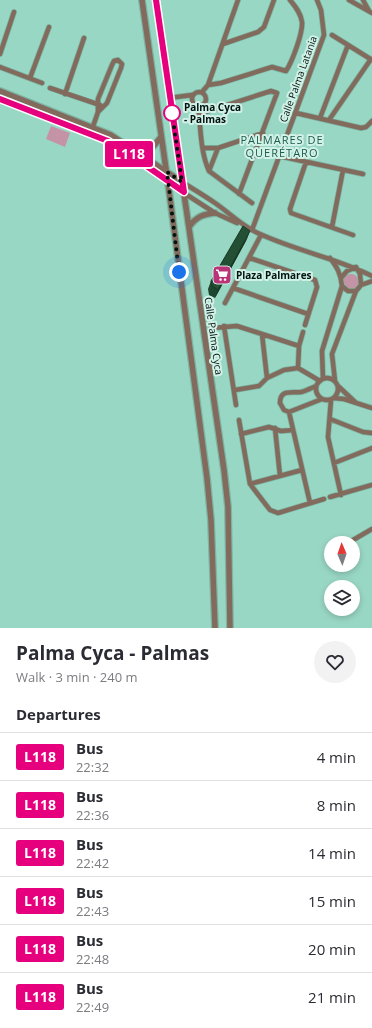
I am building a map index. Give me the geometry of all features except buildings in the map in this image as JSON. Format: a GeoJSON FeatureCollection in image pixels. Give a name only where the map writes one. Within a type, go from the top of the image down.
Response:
{"type":"FeatureCollection","features":[{"type":"Feature","properties":{"kind":"street"},"geometry":{"type":"LineString","coordinates":[[142,0],[167,172],[208,492],[215,628]]}},
{"type":"Feature","properties":{"kind":"street","name":"Calle Palma Cyca"},"geometry":{"type":"LineString","coordinates":[[156,0],[226,490],[230,628]]}},
{"type":"Feature","properties":{"kind":"street"},"geometry":{"type":"LineString","coordinates":[[198,106],[193,103],[192,98],[195,92],[202,92],[208,85],[238,0]]}},
{"type":"Feature","properties":{"kind":"street"},"geometry":{"type":"LineString","coordinates":[[223,44],[258,32],[264,27],[274,0]]}},
{"type":"Feature","properties":{"kind":"street"},"geometry":{"type":"LineString","coordinates":[[208,85],[221,83],[272,66],[284,71],[288,70],[300,35],[302,22],[298,9],[290,0]]}},
{"type":"Feature","properties":{"kind":"street","name":"Calle Palma Latania"},"geometry":{"type":"LineString","coordinates":[[252,230],[324,35],[321,10],[317,0]]}},
{"type":"Feature","properties":{"kind":"street"},"geometry":{"type":"LineString","coordinates":[[349,0],[371,13]]}},
{"type":"Feature","properties":{"kind":"street"},"geometry":{"type":"LineString","coordinates":[[363,0],[371,13]]}},
{"type":"Feature","properties":{"kind":"street"},"geometry":{"type":"LineString","coordinates":[[0,54],[14,12]]}},
{"type":"Feature","properties":{"kind":"street"},"geometry":{"type":"LineString","coordinates":[[30,78],[49,27]]}},
{"type":"Feature","properties":{"kind":"street"},"geometry":{"type":"LineString","coordinates":[[329,120],[371,59],[332,35]]}},
{"type":"Feature","properties":{"kind":"street"},"geometry":{"type":"LineString","coordinates":[[65,94],[84,38]]}},
{"type":"Feature","properties":{"kind":"street"},"geometry":{"type":"LineString","coordinates":[[320,118],[348,45]]}},
{"type":"Feature","properties":{"kind":"street"},"geometry":{"type":"LineString","coordinates":[[90,134],[98,112],[98,99],[114,61],[118,60],[122,64],[121,68],[107,103],[98,112]]}},
{"type":"Feature","properties":{"kind":"street"},"geometry":{"type":"LineString","coordinates":[[0,67],[42,83]]}},
{"type":"Feature","properties":{"kind":"street"},"geometry":{"type":"LineString","coordinates":[[50,88],[104,106]]}},
{"type":"Feature","properties":{"kind":"street"},"geometry":{"type":"LineString","coordinates":[[0,91],[111,135],[217,204],[246,226],[261,235],[356,267],[372,276]]}},
{"type":"Feature","properties":{"kind":"street"},"geometry":{"type":"LineString","coordinates":[[199,114],[274,91],[277,96],[239,194]]}},
{"type":"Feature","properties":{"kind":"street"},"geometry":{"type":"LineString","coordinates":[[198,106],[205,103],[205,95],[202,92]]}},
{"type":"Feature","properties":{"kind":"street"},"geometry":{"type":"LineString","coordinates":[[170,100],[192,98]]}},
{"type":"Feature","properties":{"kind":"street"},"geometry":{"type":"LineString","coordinates":[[0,99],[108,141],[135,158],[168,183],[215,213],[246,226]]}},
{"type":"Feature","properties":{"kind":"street"},"geometry":{"type":"LineString","coordinates":[[198,106],[203,148],[209,171],[252,203]]}},
{"type":"Feature","properties":{"kind":"street"},"geometry":{"type":"LineString","coordinates":[[296,113],[361,128],[366,127],[372,121]]}},
{"type":"Feature","properties":{"kind":"street"},"geometry":{"type":"LineString","coordinates":[[203,148],[218,148],[263,133]]}},
{"type":"Feature","properties":{"kind":"street"},"geometry":{"type":"LineString","coordinates":[[137,152],[152,148],[161,137]]}},
{"type":"Feature","properties":{"kind":"street"},"geometry":{"type":"LineString","coordinates":[[209,171],[218,148]]}},
{"type":"Feature","properties":{"kind":"street"},"geometry":{"type":"LineString","coordinates":[[280,156],[363,174]]}},
{"type":"Feature","properties":{"kind":"street"},"geometry":{"type":"LineString","coordinates":[[306,162],[290,211],[291,213],[353,235]]}},
{"type":"Feature","properties":{"kind":"street"},"geometry":{"type":"LineString","coordinates":[[332,227],[343,170]]}},
{"type":"Feature","properties":{"kind":"street"},"geometry":{"type":"LineString","coordinates":[[189,227],[194,220],[203,214],[215,213]]}},
{"type":"Feature","properties":{"kind":"street"},"geometry":{"type":"LineString","coordinates":[[225,304],[261,235]]}},
{"type":"Feature","properties":{"kind":"street"},"geometry":{"type":"LineString","coordinates":[[250,258],[315,280],[317,287],[305,326]]}},
{"type":"Feature","properties":{"kind":"street"},"geometry":{"type":"LineString","coordinates":[[322,399],[318,396],[322,351],[342,286],[341,278],[330,258]]}},
{"type":"Feature","properties":{"kind":"street"},"geometry":{"type":"LineString","coordinates":[[341,278],[347,271],[356,267]]}},
{"type":"Feature","properties":{"kind":"street"},"geometry":{"type":"LineString","coordinates":[[356,267],[361,277],[361,285]]}},
{"type":"Feature","properties":{"kind":"street"},"geometry":{"type":"LineString","coordinates":[[334,381],[332,354],[356,291],[361,285],[372,281]]}},
{"type":"Feature","properties":{"kind":"street"},"geometry":{"type":"LineString","coordinates":[[342,286],[348,291],[356,291]]}},
{"type":"Feature","properties":{"kind":"street"},"geometry":{"type":"LineString","coordinates":[[233,288],[308,314]]}},
{"type":"Feature","properties":{"kind":"street"},"geometry":{"type":"LineString","coordinates":[[224,326],[236,405]]}},
{"type":"Feature","properties":{"kind":"street"},"geometry":{"type":"LineString","coordinates":[[211,328],[237,326],[299,346]]}},
{"type":"Feature","properties":{"kind":"street"},"geometry":{"type":"LineString","coordinates":[[298,368],[299,346],[303,332]]}},
{"type":"Feature","properties":{"kind":"street"},"geometry":{"type":"LineString","coordinates":[[262,334],[267,378]]}},
{"type":"Feature","properties":{"kind":"street"},"geometry":{"type":"LineString","coordinates":[[234,390],[259,386],[267,378],[278,371],[298,368],[308,373],[319,382]]}},
{"type":"Feature","properties":{"kind":"street"},"geometry":{"type":"LineString","coordinates":[[310,503],[290,415],[280,404],[281,396],[285,393],[303,392],[327,378],[334,381],[358,404]]}},
{"type":"Feature","properties":{"kind":"street"},"geometry":{"type":"LineString","coordinates":[[338,386],[337,395],[332,399],[328,437],[341,495]]}},
{"type":"Feature","properties":{"kind":"street"},"geometry":{"type":"LineString","coordinates":[[290,415],[322,399],[344,399],[372,408]]}},
{"type":"Feature","properties":{"kind":"street"},"geometry":{"type":"LineString","coordinates":[[330,419],[363,432],[372,433]]}},
{"type":"Feature","properties":{"kind":"street"},"geometry":{"type":"LineString","coordinates":[[239,420],[250,484],[274,513],[324,499]]}},
{"type":"Feature","properties":{"kind":"street"},"geometry":{"type":"LineString","coordinates":[[241,434],[268,427],[281,431],[293,430]]}},
{"type":"Feature","properties":{"kind":"street"},"geometry":{"type":"LineString","coordinates":[[275,428],[280,476]]}},
{"type":"Feature","properties":{"kind":"street"},"geometry":{"type":"LineString","coordinates":[[334,462],[372,448]]}},
{"type":"Feature","properties":{"kind":"street"},"geometry":{"type":"LineString","coordinates":[[250,484],[302,470]]}},
{"type":"Feature","properties":{"kind":"street"},"geometry":{"type":"LineString","coordinates":[[330,497],[372,485]]}},
{"type":"Feature","properties":{"kind":"street"},"geometry":{"type":"LineString","coordinates":[[360,536],[372,529]]}},
{"type":"Feature","properties":{"kind":"shaded area"},"geometry":{"type":"Polygon","coordinates":[[[51,126],[70,133],[65,147],[46,139],[51,126]]]}},
{"type":"Feature","properties":{"kind":"shaded area"},"geometry":{"type":"Polygon","coordinates":[[[351,274],[358,279],[359,282],[354,289],[351,290],[344,285],[343,282],[348,275],[351,274]]]}},
{"type":"Feature","properties":{"kind":"bus line","name":"L118"},"geometry":{"type":"LineString","coordinates":[[0,99],[108,141],[135,158],[168,183],[184,192],[156,0]]}},
{"type":"Feature","properties":{"kind":"place","name":"Palma Cyca - Palmas"},"geometry":{"type":"Point","coordinates":[172,113]}},
{"type":"Feature","properties":{"kind":"place","name":"Plaza Palmares"},"geometry":{"type":"Point","coordinates":[222,275]}},
{"type":"Feature","properties":{"kind":"district","name":"PALMARES DE QUERÉTARO"},"geometry":{"type":"Point","coordinates":[282,146]}},
{"type":"Feature","properties":{"kind":"route"},"geometry":{"type":"LineString","coordinates":[[172,113],[182,182],[167,172],[179,272]]}}]}
